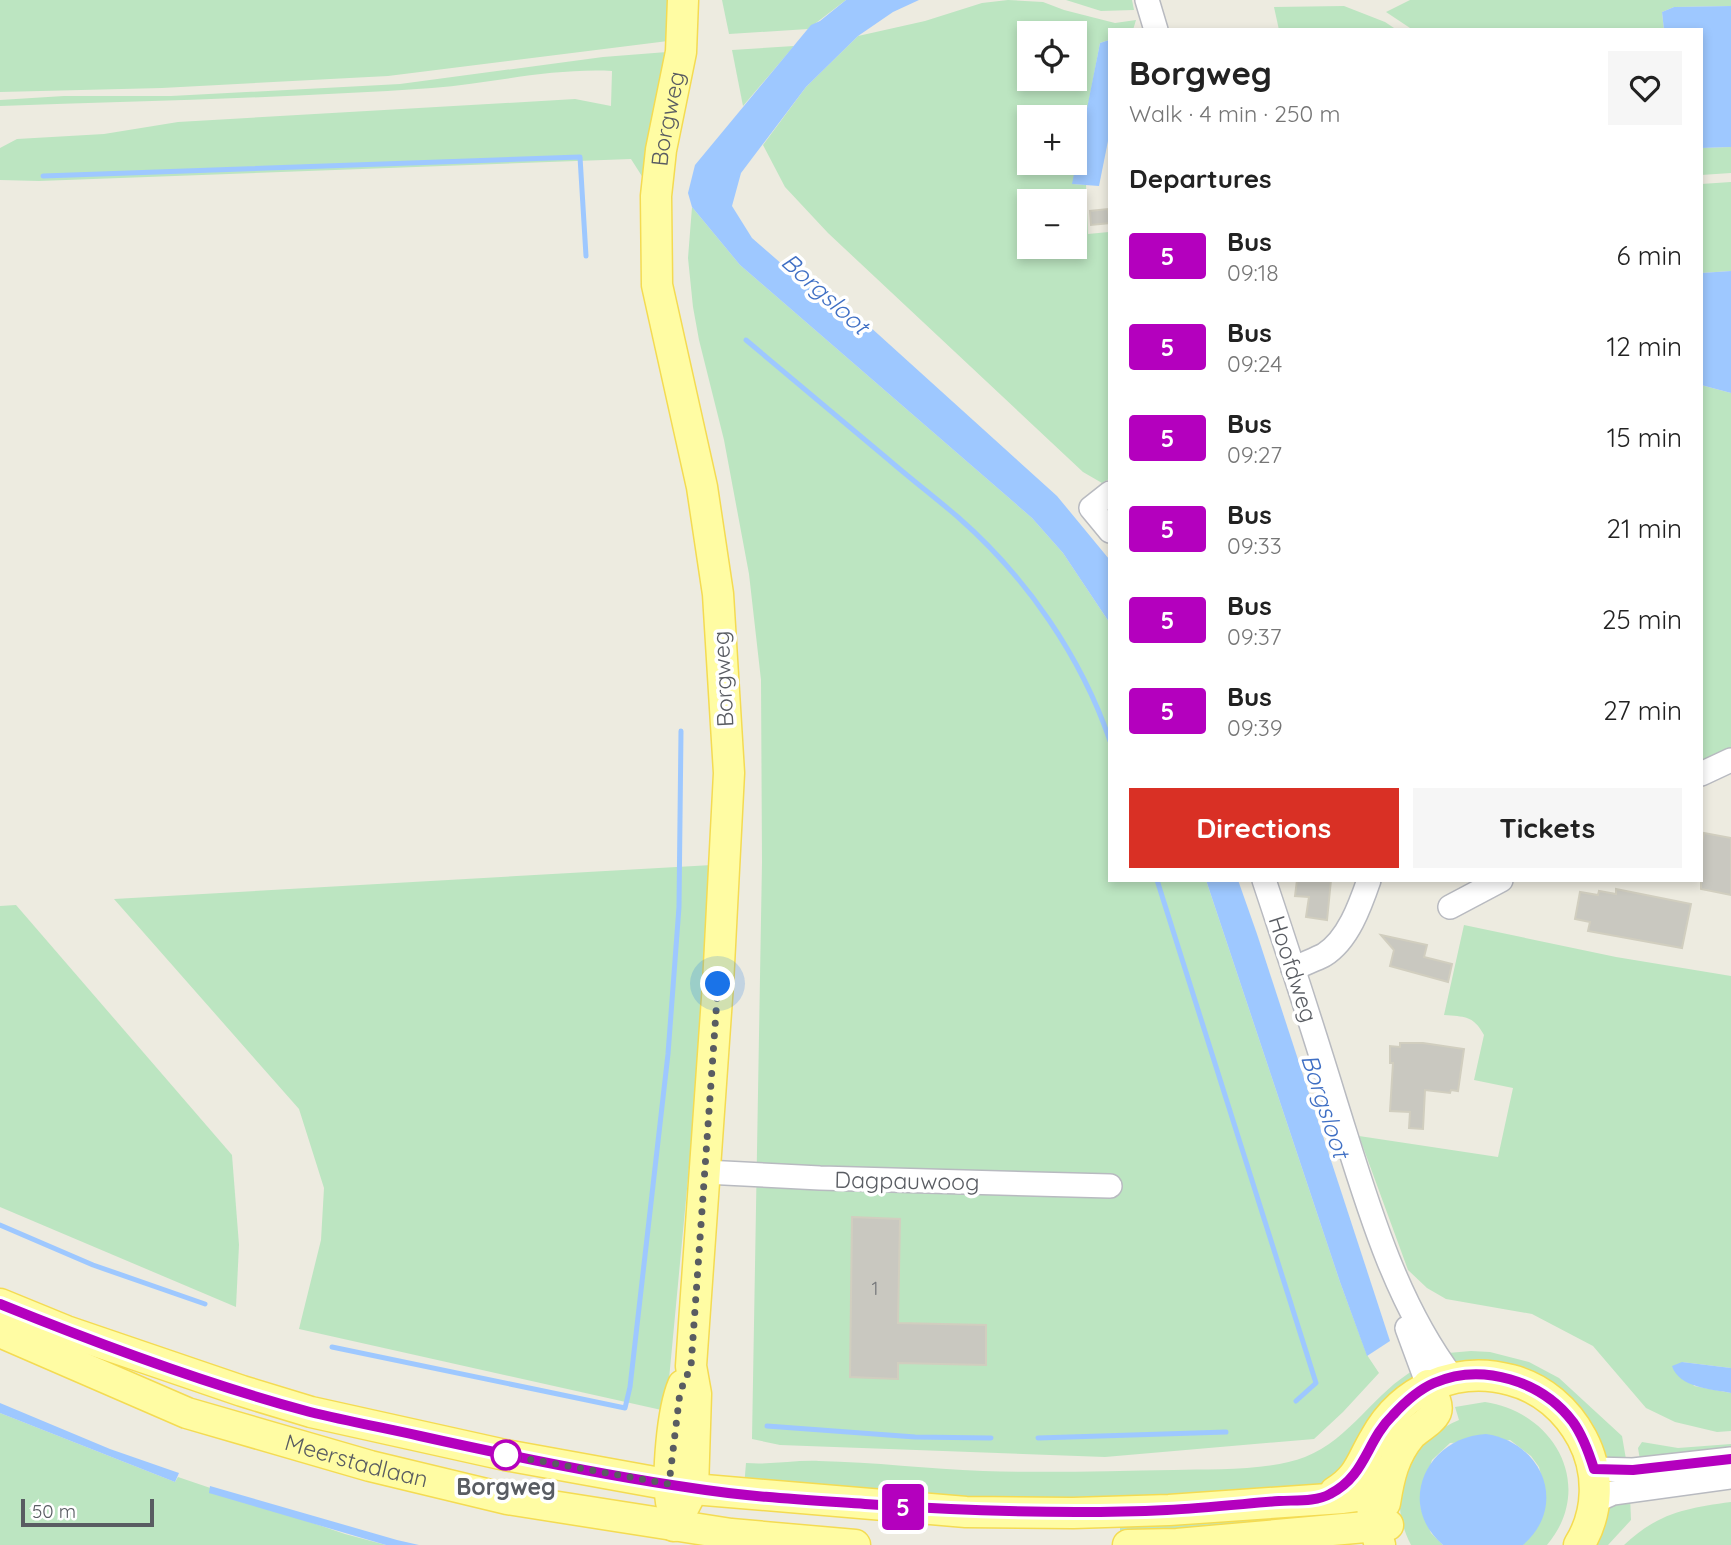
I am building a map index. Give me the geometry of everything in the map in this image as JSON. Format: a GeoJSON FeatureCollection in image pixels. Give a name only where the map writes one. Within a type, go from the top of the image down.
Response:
{"type":"FeatureCollection","features":[{"type":"Feature","properties":{"kind":"main road","name":"Borgweg"},"geometry":{"type":"LineString","coordinates":[[672,1536],[681,1486],[680,1392],[691,1366],[718,984],[729,773],[718,594],[702,487],[662,316],[656,251],[658,173],[680,60],[683,0]]}},
{"type":"Feature","properties":{"kind":"main road","name":"Meerstadlaan"},"geometry":{"type":"LineString","coordinates":[[0,1304],[66,1331],[311,1412],[505,1455],[681,1486],[966,1512],[1073,1513],[1323,1498],[1367,1474]]}},
{"type":"Feature","properties":{"kind":"main road","name":"Meerstadlaan"},"geometry":{"type":"LineString","coordinates":[[0,1332],[187,1413],[299,1447],[507,1499],[672,1536],[855,1545]]}},
{"type":"Feature","properties":{"kind":"main road"},"geometry":{"type":"LineString","coordinates":[[1384,1535],[1367,1474],[1382,1426],[1406,1402],[1475,1374],[1521,1382],[1542,1393],[1560,1407],[1576,1425],[1587,1446],[1586,1468],[1575,1520],[1563,1545]]}},
{"type":"Feature","properties":{"kind":"main road"},"geometry":{"type":"LineString","coordinates":[[1384,1535],[1385,1503],[1394,1463],[1399,1451],[1413,1433],[1435,1414],[1438,1387]]}},
{"type":"Feature","properties":{"kind":"main road"},"geometry":{"type":"LineString","coordinates":[[1579,1545],[1590,1521],[1595,1501],[1586,1468]]}},
{"type":"Feature","properties":{"kind":"main road"},"geometry":{"type":"LineString","coordinates":[[1128,1545],[1384,1535]]}},
{"type":"Feature","properties":{"kind":"street"},"geometry":{"type":"LineString","coordinates":[[1147,0],[1155,28]]}},
{"type":"Feature","properties":{"kind":"street"},"geometry":{"type":"LineString","coordinates":[[1108,495],[1091,508],[1108,529]]}},
{"type":"Feature","properties":{"kind":"street"},"geometry":{"type":"LineString","coordinates":[[1703,773],[1731,760]]}},
{"type":"Feature","properties":{"kind":"street","name":"Hoofdweg"},"geometry":{"type":"LineString","coordinates":[[1265,882],[1355,1165],[1403,1298],[1434,1354],[1438,1387]]}},
{"type":"Feature","properties":{"kind":"street"},"geometry":{"type":"LineString","coordinates":[[1293,969],[1325,954],[1335,944],[1352,921],[1368,882]]}},
{"type":"Feature","properties":{"kind":"street"},"geometry":{"type":"LineString","coordinates":[[1450,907],[1497,882]]}},
{"type":"Feature","properties":{"kind":"street","name":"Dagpauwoog"},"geometry":{"type":"LineString","coordinates":[[705,1172],[820,1178],[1110,1185]]}},
{"type":"Feature","properties":{"kind":"street"},"geometry":{"type":"LineString","coordinates":[[1586,1468],[1633,1470],[1731,1459]]}},
{"type":"Feature","properties":{"kind":"street"},"geometry":{"type":"LineString","coordinates":[[1595,1501],[1613,1493],[1731,1477]]}},
{"type":"Feature","properties":{"kind":"green space"},"geometry":{"type":"Polygon","coordinates":[[[0,0],[671,0],[668,41],[388,76],[162,88],[0,92],[0,0]]]}},
{"type":"Feature","properties":{"kind":"green space"},"geometry":{"type":"Polygon","coordinates":[[[722,0],[846,0],[808,29],[729,34],[722,0]]]}},
{"type":"Feature","properties":{"kind":"green space"},"geometry":{"type":"Polygon","coordinates":[[[1008,0],[1043,2],[1115,23],[1136,20],[1134,28],[1108,28],[1108,40],[1100,43],[1087,111],[1087,105],[1017,105],[1017,175],[1075,175],[1073,184],[1086,185],[1086,189],[1017,189],[1017,259],[1087,259],[1087,210],[1088,234],[1108,232],[1108,480],[1102,483],[1083,472],[828,233],[785,187],[763,145],[806,87],[858,36],[925,21],[982,3],[1008,0]]]}},
{"type":"Feature","properties":{"kind":"green space"},"geometry":{"type":"Polygon","coordinates":[[[1066,0],[1132,0],[1134,10],[1101,11],[1066,0]]]}},
{"type":"Feature","properties":{"kind":"green space"},"geometry":{"type":"Polygon","coordinates":[[[1410,0],[1731,0],[1731,6],[1674,7],[1662,12],[1664,28],[1410,28],[1386,12],[1410,0]]]}},
{"type":"Feature","properties":{"kind":"green space"},"geometry":{"type":"Polygon","coordinates":[[[1344,6],[1394,28],[1279,28],[1274,7],[1344,6]]]}},
{"type":"Feature","properties":{"kind":"green space"},"geometry":{"type":"Polygon","coordinates":[[[794,46],[743,106],[732,50],[794,46]]]}},
{"type":"Feature","properties":{"kind":"green space"},"geometry":{"type":"Polygon","coordinates":[[[667,52],[645,181],[631,159],[39,181],[0,180],[0,148],[17,139],[104,134],[178,122],[575,99],[611,106],[612,71],[544,74],[432,88],[324,94],[0,106],[0,100],[64,96],[171,96],[400,84],[603,57],[667,52]]]}},
{"type":"Feature","properties":{"kind":"green space"},"geometry":{"type":"Polygon","coordinates":[[[1731,147],[1731,173],[1703,175],[1703,148],[1731,147]]]}},
{"type":"Feature","properties":{"kind":"green space"},"geometry":{"type":"Polygon","coordinates":[[[1731,182],[1731,271],[1703,273],[1703,184],[1731,182]]]}},
{"type":"Feature","properties":{"kind":"green space"},"geometry":{"type":"Polygon","coordinates":[[[692,207],[740,265],[1032,518],[1063,553],[1108,620],[1108,882],[1207,882],[1340,1282],[1367,1355],[1379,1373],[1314,1439],[1105,1457],[780,1445],[752,1439],[762,862],[761,680],[749,574],[724,440],[699,340],[688,258],[692,207]]]}},
{"type":"Feature","properties":{"kind":"green space"},"geometry":{"type":"Polygon","coordinates":[[[1703,386],[1731,393],[1731,750],[1703,763],[1703,386]]]}},
{"type":"Feature","properties":{"kind":"green space"},"geometry":{"type":"Polygon","coordinates":[[[712,865],[697,1083],[666,1411],[299,1329],[321,1240],[324,1188],[299,1109],[114,899],[712,865]]]}},
{"type":"Feature","properties":{"kind":"green space"},"geometry":{"type":"Polygon","coordinates":[[[16,905],[232,1155],[239,1245],[236,1307],[0,1207],[0,906],[16,905]]]}},
{"type":"Feature","properties":{"kind":"green space"},"geometry":{"type":"Polygon","coordinates":[[[1464,925],[1616,957],[1731,976],[1731,1368],[1682,1362],[1694,1386],[1731,1393],[1731,1431],[1717,1432],[1675,1422],[1646,1408],[1593,1346],[1532,1314],[1446,1299],[1427,1288],[1408,1270],[1359,1136],[1498,1157],[1513,1088],[1474,1080],[1484,1035],[1468,1018],[1444,1015],[1464,925]]]}},
{"type":"Feature","properties":{"kind":"green space"},"geometry":{"type":"Polygon","coordinates":[[[1490,1352],[1529,1362],[1559,1378],[1622,1436],[1627,1465],[1605,1456],[1585,1426],[1456,1366],[1448,1353],[1490,1352]]]}},
{"type":"Feature","properties":{"kind":"green space"},"geometry":{"type":"Polygon","coordinates":[[[1416,1369],[1416,1380],[1332,1484],[1131,1505],[744,1487],[746,1463],[810,1461],[1031,1472],[1223,1469],[1275,1465],[1305,1457],[1336,1439],[1387,1390],[1416,1369]]]}},
{"type":"Feature","properties":{"kind":"green space"},"geometry":{"type":"Polygon","coordinates":[[[1485,1402],[1510,1409],[1531,1420],[1548,1436],[1561,1456],[1567,1477],[1568,1500],[1561,1523],[1547,1545],[1523,1545],[1546,1494],[1539,1467],[1531,1456],[1510,1440],[1450,1443],[1432,1460],[1420,1496],[1421,1509],[1431,1533],[1443,1545],[1411,1545],[1403,1526],[1400,1507],[1405,1471],[1426,1442],[1459,1420],[1455,1407],[1485,1402]]]}},
{"type":"Feature","properties":{"kind":"green space"},"geometry":{"type":"Polygon","coordinates":[[[0,1413],[175,1482],[178,1477],[345,1534],[386,1545],[0,1545],[0,1413]]]}},
{"type":"Feature","properties":{"kind":"green space"},"geometry":{"type":"Polygon","coordinates":[[[1642,1442],[1678,1448],[1731,1444],[1731,1453],[1640,1460],[1638,1448],[1642,1442]]]}},
{"type":"Feature","properties":{"kind":"green space"},"geometry":{"type":"Polygon","coordinates":[[[1630,1495],[1631,1520],[1608,1545],[1589,1545],[1605,1507],[1630,1495]]]}},
{"type":"Feature","properties":{"kind":"green space"},"geometry":{"type":"Polygon","coordinates":[[[1364,1502],[1365,1516],[1120,1539],[1120,1516],[1364,1502]]]}},
{"type":"Feature","properties":{"kind":"green space"},"geometry":{"type":"Polygon","coordinates":[[[1731,1502],[1731,1545],[1624,1545],[1649,1526],[1673,1514],[1731,1502]]]}},
{"type":"Feature","properties":{"kind":"water"},"geometry":{"type":"Polygon","coordinates":[[[846,0],[919,0],[893,12],[858,36],[806,87],[741,173],[732,206],[752,238],[791,272],[858,316],[1057,496],[1108,558],[1108,620],[1063,553],[1032,518],[740,265],[692,207],[688,193],[695,165],[811,25],[846,0]]]}},
{"type":"Feature","properties":{"kind":"water"},"geometry":{"type":"Polygon","coordinates":[[[1731,6],[1731,147],[1703,148],[1703,28],[1664,28],[1662,12],[1674,7],[1731,6]]]}},
{"type":"Feature","properties":{"kind":"water"},"geometry":{"type":"Polygon","coordinates":[[[1108,40],[1108,141],[1099,186],[1072,184],[1074,175],[1087,175],[1087,108],[1100,43],[1108,40]]]}},
{"type":"Feature","properties":{"kind":"water"},"geometry":{"type":"Polygon","coordinates":[[[1731,271],[1731,393],[1703,386],[1703,273],[1731,271]]]}},
{"type":"Feature","properties":{"kind":"water"},"geometry":{"type":"Polygon","coordinates":[[[1207,882],[1239,882],[1257,934],[1390,1341],[1367,1356],[1207,882]]]}},
{"type":"Feature","properties":{"kind":"water"},"geometry":{"type":"Polygon","coordinates":[[[1682,1362],[1731,1368],[1731,1393],[1697,1386],[1681,1379],[1672,1366],[1682,1362]]]}},
{"type":"Feature","properties":{"kind":"water"},"geometry":{"type":"Polygon","coordinates":[[[0,1403],[110,1449],[179,1473],[175,1482],[0,1413],[0,1403]]]}},
{"type":"Feature","properties":{"kind":"water"},"geometry":{"type":"Polygon","coordinates":[[[1486,1434],[1506,1439],[1522,1449],[1534,1462],[1543,1478],[1545,1512],[1537,1529],[1523,1545],[1443,1545],[1429,1529],[1421,1511],[1420,1493],[1424,1475],[1434,1460],[1448,1447],[1465,1438],[1486,1434]]]}},
{"type":"Feature","properties":{"kind":"water"},"geometry":{"type":"Polygon","coordinates":[[[210,1486],[419,1545],[386,1545],[209,1493],[210,1486]]]}},
{"type":"Feature","properties":{"kind":"building"},"geometry":{"type":"Polygon","coordinates":[[[1108,209],[1108,223],[1091,225],[1090,211],[1108,209]]]}},
{"type":"Feature","properties":{"kind":"building"},"geometry":{"type":"Polygon","coordinates":[[[1704,833],[1731,838],[1731,895],[1701,889],[1704,833]]]}},
{"type":"Feature","properties":{"kind":"building"},"geometry":{"type":"Polygon","coordinates":[[[1297,882],[1331,882],[1327,920],[1306,917],[1309,897],[1295,896],[1297,882]]]}},
{"type":"Feature","properties":{"kind":"building"},"geometry":{"type":"Polygon","coordinates":[[[1616,889],[1691,904],[1682,948],[1588,931],[1590,922],[1575,919],[1580,892],[1616,894],[1616,889]]]}},
{"type":"Feature","properties":{"kind":"building"},"geometry":{"type":"Polygon","coordinates":[[[1381,935],[1427,945],[1424,957],[1452,964],[1448,982],[1390,966],[1394,950],[1381,935]]]}},
{"type":"Feature","properties":{"kind":"building"},"geometry":{"type":"Polygon","coordinates":[[[1400,1043],[1423,1043],[1464,1049],[1458,1091],[1451,1090],[1450,1093],[1425,1090],[1423,1129],[1409,1128],[1410,1112],[1390,1111],[1393,1063],[1390,1063],[1390,1046],[1400,1047],[1400,1043]]]}},
{"type":"Feature","properties":{"kind":"building"},"geometry":{"type":"Polygon","coordinates":[[[852,1217],[900,1219],[898,1323],[986,1325],[986,1365],[898,1363],[898,1379],[850,1377],[852,1217]]]}},
{"type":"Feature","properties":{"kind":"waterway"},"geometry":{"type":"LineString","coordinates":[[43,176],[580,157],[586,256]]}},
{"type":"Feature","properties":{"kind":"waterway"},"geometry":{"type":"LineString","coordinates":[[746,340],[959,518],[1007,566],[1029,592],[1067,649],[1084,679],[1108,736]]}},
{"type":"Feature","properties":{"kind":"waterway"},"geometry":{"type":"LineString","coordinates":[[332,1347],[625,1408],[630,1387],[668,1054],[679,907],[681,731]]}},
{"type":"Feature","properties":{"kind":"waterway"},"geometry":{"type":"LineString","coordinates":[[1158,882],[1316,1383],[1296,1401]]}},
{"type":"Feature","properties":{"kind":"waterway"},"geometry":{"type":"LineString","coordinates":[[0,1225],[93,1265],[205,1304]]}},
{"type":"Feature","properties":{"kind":"waterway"},"geometry":{"type":"LineString","coordinates":[[767,1426],[915,1437],[991,1438]]}},
{"type":"Feature","properties":{"kind":"waterway"},"geometry":{"type":"LineString","coordinates":[[1038,1438],[1226,1432]]}},
{"type":"Feature","properties":{"kind":"bus line","name":"5"},"geometry":{"type":"LineString","coordinates":[[0,1304],[66,1331],[311,1412],[505,1455],[693,1489],[966,1512],[1168,1510],[1323,1498],[1350,1482],[1362,1466],[1382,1426],[1406,1402],[1428,1385],[1451,1377],[1475,1374],[1521,1382],[1560,1407],[1576,1425],[1587,1446],[1594,1469],[1633,1470],[1731,1459]]}},
{"type":"Feature","properties":{"kind":"place","name":"Borgweg"},"geometry":{"type":"Point","coordinates":[506,1455]}},
{"type":"Feature","properties":{"kind":"route"},"geometry":{"type":"LineString","coordinates":[[506,1455],[669,1484],[671,1449],[680,1392],[691,1366],[718,984]]}},
{"type":"Feature","properties":{"kind":"water label","name":"Borgsloot"},"geometry":{"type":"Point","coordinates":[825,294]}},
{"type":"Feature","properties":{"kind":"water label","name":"Borgsloot"},"geometry":{"type":"Point","coordinates":[1325,1106]}}]}
